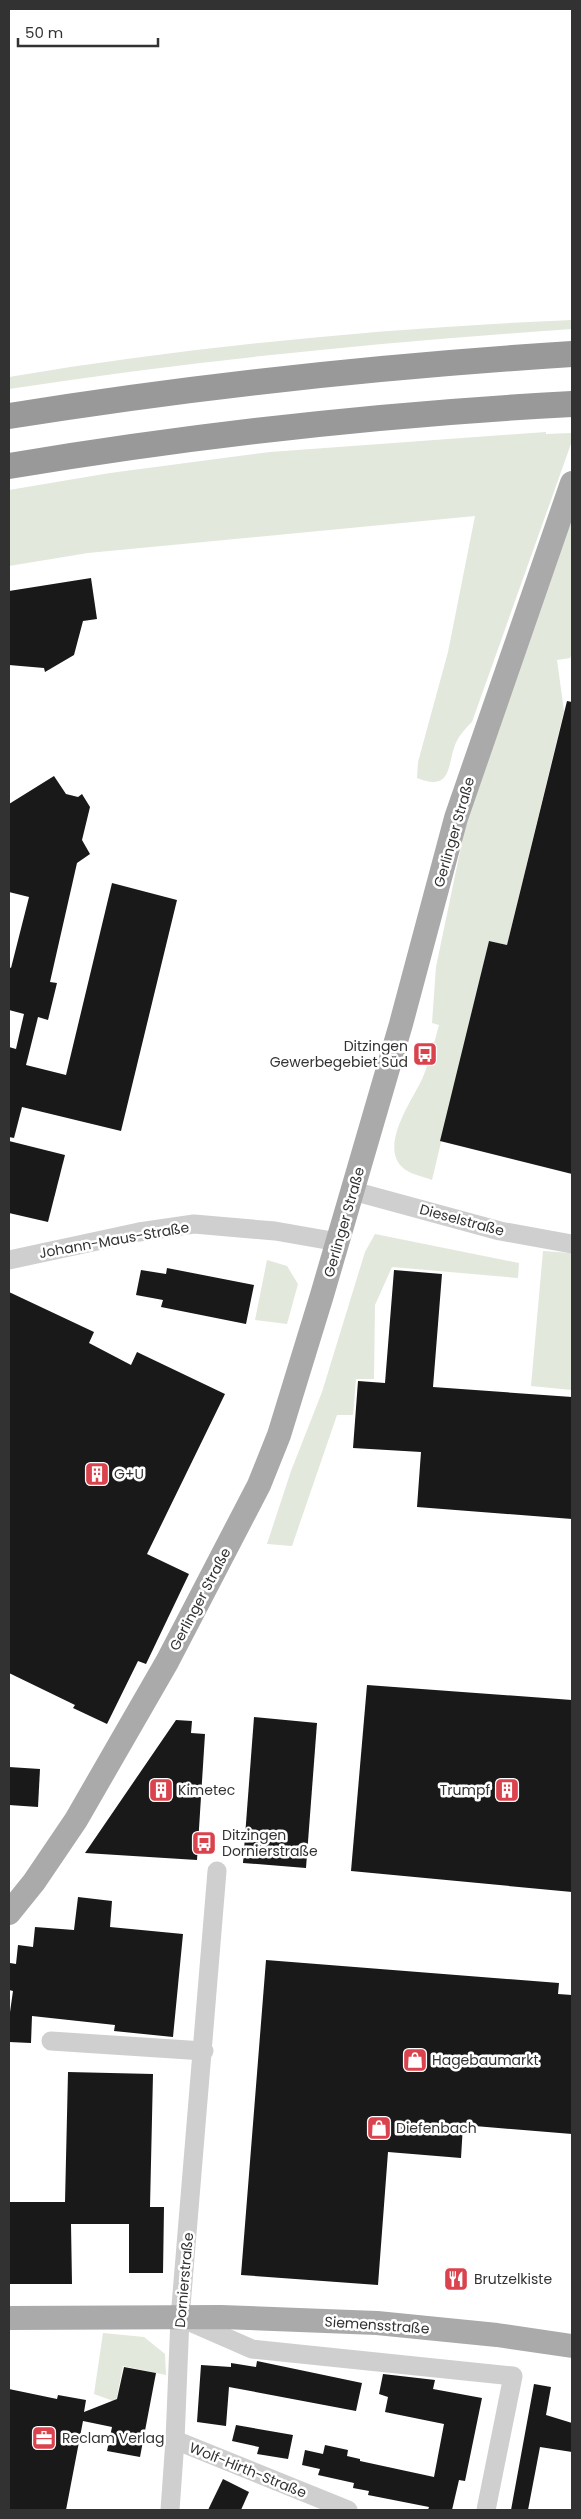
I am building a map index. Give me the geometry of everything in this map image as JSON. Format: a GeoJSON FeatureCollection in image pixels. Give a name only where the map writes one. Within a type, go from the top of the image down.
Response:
{"type":"FeatureCollection","features":[{"type":"Feature","properties":{"kind":"highway"},"geometry":{"type":"LineString","coordinates":[[9,416],[220,385],[396,366],[572,354]]}},
{"type":"Feature","properties":{"kind":"highway"},"geometry":{"type":"LineString","coordinates":[[9,466],[222,434],[393,417],[563,404]]}},
{"type":"Feature","properties":{"kind":"main road","name":"Gerlinger Straße"},"geometry":{"type":"LineString","coordinates":[[9,1913],[34,1882],[76,1820],[166,1662],[259,1485],[298,1375],[338,1242],[459,810],[572,483]]}},
{"type":"Feature","properties":{"kind":"main road","name":"Siemensstraße"},"geometry":{"type":"LineString","coordinates":[[9,2318],[180,2318],[377,2323],[497,2335],[572,2346]]}},
{"type":"Feature","properties":{"kind":"street","name":"Dieselstraße"},"geometry":{"type":"LineString","coordinates":[[353,1191],[500,1231],[572,1244]]}},
{"type":"Feature","properties":{"kind":"street","name":"Johann-Maus-Straße"},"geometry":{"type":"LineString","coordinates":[[9,1260],[139,1232],[194,1224],[275,1231],[338,1242]]}},
{"type":"Feature","properties":{"kind":"street","name":"Dornierstraße"},"geometry":{"type":"LineString","coordinates":[[170,2510],[180,2318],[204,2051],[217,1871]]}},
{"type":"Feature","properties":{"kind":"street"},"geometry":{"type":"LineString","coordinates":[[51,2041],[204,2051]]}},
{"type":"Feature","properties":{"kind":"street","name":"Siemensstraße"},"geometry":{"type":"LineString","coordinates":[[180,2318],[252,2349],[513,2376],[486,2510]]}},
{"type":"Feature","properties":{"kind":"street","name":"Wolf-Hirth-Straße"},"geometry":{"type":"LineString","coordinates":[[175,2440],[348,2510]]}},
{"type":"Feature","properties":{"kind":"shaded area"},"geometry":{"type":"Polygon","coordinates":[[[572,320],[572,329],[290,353],[149,369],[9,389],[9,377],[219,347],[360,333],[572,320]]]}},
{"type":"Feature","properties":{"kind":"shaded area"},"geometry":{"type":"Polygon","coordinates":[[[546,432],[546,434],[572,433],[572,441],[472,722],[462,732],[457,741],[446,775],[437,782],[417,778],[418,762],[448,652],[475,516],[88,553],[9,566],[9,490],[110,473],[270,452],[546,432]]]}},
{"type":"Feature","properties":{"kind":"shaded area"},"geometry":{"type":"Polygon","coordinates":[[[572,516],[572,654],[570,658],[557,660],[564,711],[507,945],[489,941],[432,1180],[411,1173],[401,1166],[396,1156],[394,1145],[396,1133],[423,1077],[439,1025],[432,1023],[436,967],[467,818],[572,516]]]}},
{"type":"Feature","properties":{"kind":"shaded area"},"geometry":{"type":"Polygon","coordinates":[[[375,1234],[519,1263],[518,1278],[392,1267],[375,1305],[374,1379],[356,1379],[353,1415],[337,1415],[292,1546],[267,1544],[291,1471],[322,1392],[365,1252],[375,1234]]]}},
{"type":"Feature","properties":{"kind":"shaded area"},"geometry":{"type":"Polygon","coordinates":[[[543,1251],[572,1253],[572,1390],[531,1386],[543,1251]]]}},
{"type":"Feature","properties":{"kind":"shaded area"},"geometry":{"type":"Polygon","coordinates":[[[267,1260],[287,1266],[298,1284],[287,1324],[255,1320],[267,1260]]]}},
{"type":"Feature","properties":{"kind":"shaded area"},"geometry":{"type":"Polygon","coordinates":[[[103,2333],[144,2337],[165,2354],[166,2375],[123,2366],[116,2402],[94,2394],[103,2333]]]}},
{"type":"Feature","properties":{"kind":"building"},"geometry":{"type":"Polygon","coordinates":[[[91,578],[97,619],[83,621],[74,655],[45,672],[44,668],[9,665],[9,591],[91,578]]]}},
{"type":"Feature","properties":{"kind":"building"},"geometry":{"type":"Polygon","coordinates":[[[567,701],[572,702],[572,1174],[440,1141],[489,941],[507,945],[567,701]]]}},
{"type":"Feature","properties":{"kind":"building"},"geometry":{"type":"Polygon","coordinates":[[[54,776],[66,794],[78,797],[82,794],[90,807],[82,840],[90,854],[77,863],[50,982],[57,983],[48,1020],[38,1017],[26,1065],[66,1075],[112,883],[177,900],[121,1131],[22,1107],[14,1138],[9,1137],[9,1047],[16,1049],[24,1014],[9,1010],[9,967],[11,968],[29,897],[9,892],[9,804],[54,776]]]}},
{"type":"Feature","properties":{"kind":"building"},"geometry":{"type":"Polygon","coordinates":[[[9,1141],[65,1155],[48,1222],[9,1213],[9,1141]]]}},
{"type":"Feature","properties":{"kind":"building"},"geometry":{"type":"Polygon","coordinates":[[[167,1268],[254,1285],[246,1324],[161,1307],[163,1300],[136,1295],[141,1270],[166,1274],[167,1268]]]}},
{"type":"Feature","properties":{"kind":"building"},"geometry":{"type":"Polygon","coordinates":[[[394,1270],[442,1274],[433,1387],[572,1397],[572,1519],[417,1507],[421,1452],[353,1448],[358,1381],[385,1383],[394,1270]]]}},
{"type":"Feature","properties":{"kind":"building","name":"G+U"},"geometry":{"type":"Polygon","coordinates":[[[9,1292],[94,1332],[89,1343],[131,1365],[137,1352],[225,1394],[147,1554],[189,1574],[146,1664],[138,1661],[107,1724],[73,1708],[75,1705],[9,1673],[9,1292]]]}},
{"type":"Feature","properties":{"kind":"building","name":"Trumpf"},"geometry":{"type":"Polygon","coordinates":[[[367,1685],[572,1700],[572,1892],[351,1871],[367,1685]]]}},
{"type":"Feature","properties":{"kind":"building"},"geometry":{"type":"Polygon","coordinates":[[[254,1717],[317,1723],[306,1868],[243,1863],[254,1717]]]}},
{"type":"Feature","properties":{"kind":"building","name":"Kimetec"},"geometry":{"type":"Polygon","coordinates":[[[176,1720],[192,1721],[191,1733],[205,1734],[197,1860],[85,1853],[176,1720]]]}},
{"type":"Feature","properties":{"kind":"building"},"geometry":{"type":"Polygon","coordinates":[[[9,1767],[40,1769],[38,1807],[9,1805],[9,1767]]]}},
{"type":"Feature","properties":{"kind":"building"},"geometry":{"type":"Polygon","coordinates":[[[78,1897],[112,1901],[110,1927],[183,1934],[173,2037],[114,2031],[115,2025],[32,2016],[31,2043],[9,2042],[9,2019],[13,1991],[9,1990],[9,1973],[10,1963],[16,1964],[18,1945],[33,1947],[35,1927],[74,1930],[78,1897]]]}},
{"type":"Feature","properties":{"kind":"building","name":"Hagebaumarkt"},"geometry":{"type":"Polygon","coordinates":[[[266,1960],[559,1983],[558,1994],[572,1995],[572,2134],[463,2125],[461,2158],[388,2152],[378,2285],[241,2275],[266,1960]]]}},
{"type":"Feature","properties":{"kind":"building"},"geometry":{"type":"Polygon","coordinates":[[[68,2072],[153,2074],[150,2207],[164,2207],[163,2273],[129,2273],[129,2224],[71,2224],[72,2284],[9,2284],[9,2202],[65,2202],[68,2072]]]}},
{"type":"Feature","properties":{"kind":"building"},"geometry":{"type":"Polygon","coordinates":[[[257,2361],[362,2383],[356,2411],[229,2387],[226,2426],[197,2422],[201,2365],[231,2367],[231,2363],[256,2367],[257,2361]]]}},
{"type":"Feature","properties":{"kind":"building","name":"Reclam Verlag"},"geometry":{"type":"Polygon","coordinates":[[[124,2367],[156,2373],[140,2457],[107,2451],[112,2427],[83,2421],[66,2510],[9,2510],[9,2389],[57,2399],[58,2395],[86,2400],[84,2412],[117,2399],[124,2367]]]}},
{"type":"Feature","properties":{"kind":"building"},"geometry":{"type":"Polygon","coordinates":[[[383,2374],[435,2380],[433,2389],[482,2398],[465,2481],[459,2480],[452,2510],[428,2510],[429,2507],[368,2495],[369,2491],[353,2488],[354,2483],[318,2475],[320,2469],[302,2465],[305,2450],[323,2454],[325,2445],[348,2450],[347,2456],[360,2459],[360,2461],[434,2477],[444,2424],[385,2412],[388,2397],[379,2394],[383,2374]]]}},
{"type":"Feature","properties":{"kind":"building"},"geometry":{"type":"Polygon","coordinates":[[[534,2384],[551,2387],[546,2415],[572,2423],[572,2452],[540,2447],[528,2510],[511,2510],[534,2384]]]}},
{"type":"Feature","properties":{"kind":"building"},"geometry":{"type":"Polygon","coordinates":[[[236,2425],[293,2435],[288,2459],[257,2454],[259,2447],[232,2441],[236,2425]]]}},
{"type":"Feature","properties":{"kind":"building"},"geometry":{"type":"Polygon","coordinates":[[[223,2479],[249,2492],[241,2510],[208,2510],[223,2479]]]}},
{"type":"Feature","properties":{"kind":"place","name":"Ditzingen Gewerbegebiet Süd"},"geometry":{"type":"Point","coordinates":[425,1054]}},
{"type":"Feature","properties":{"kind":"place","name":"G+U"},"geometry":{"type":"Point","coordinates":[97,1474]}},
{"type":"Feature","properties":{"kind":"place","name":"Kimetec"},"geometry":{"type":"Point","coordinates":[161,1790]}},
{"type":"Feature","properties":{"kind":"place","name":"Trumpf"},"geometry":{"type":"Point","coordinates":[507,1790]}},
{"type":"Feature","properties":{"kind":"place","name":"Ditzingen Dornierstraße"},"geometry":{"type":"Point","coordinates":[204,1843]}},
{"type":"Feature","properties":{"kind":"place","name":"Hagebaumarkt"},"geometry":{"type":"Point","coordinates":[415,2060]}},
{"type":"Feature","properties":{"kind":"place","name":"Diefenbach"},"geometry":{"type":"Point","coordinates":[379,2128]}},
{"type":"Feature","properties":{"kind":"place","name":"Brutzelkiste"},"geometry":{"type":"Point","coordinates":[456,2279]}},
{"type":"Feature","properties":{"kind":"place","name":"Reclam Verlag"},"geometry":{"type":"Point","coordinates":[44,2438]}}]}
